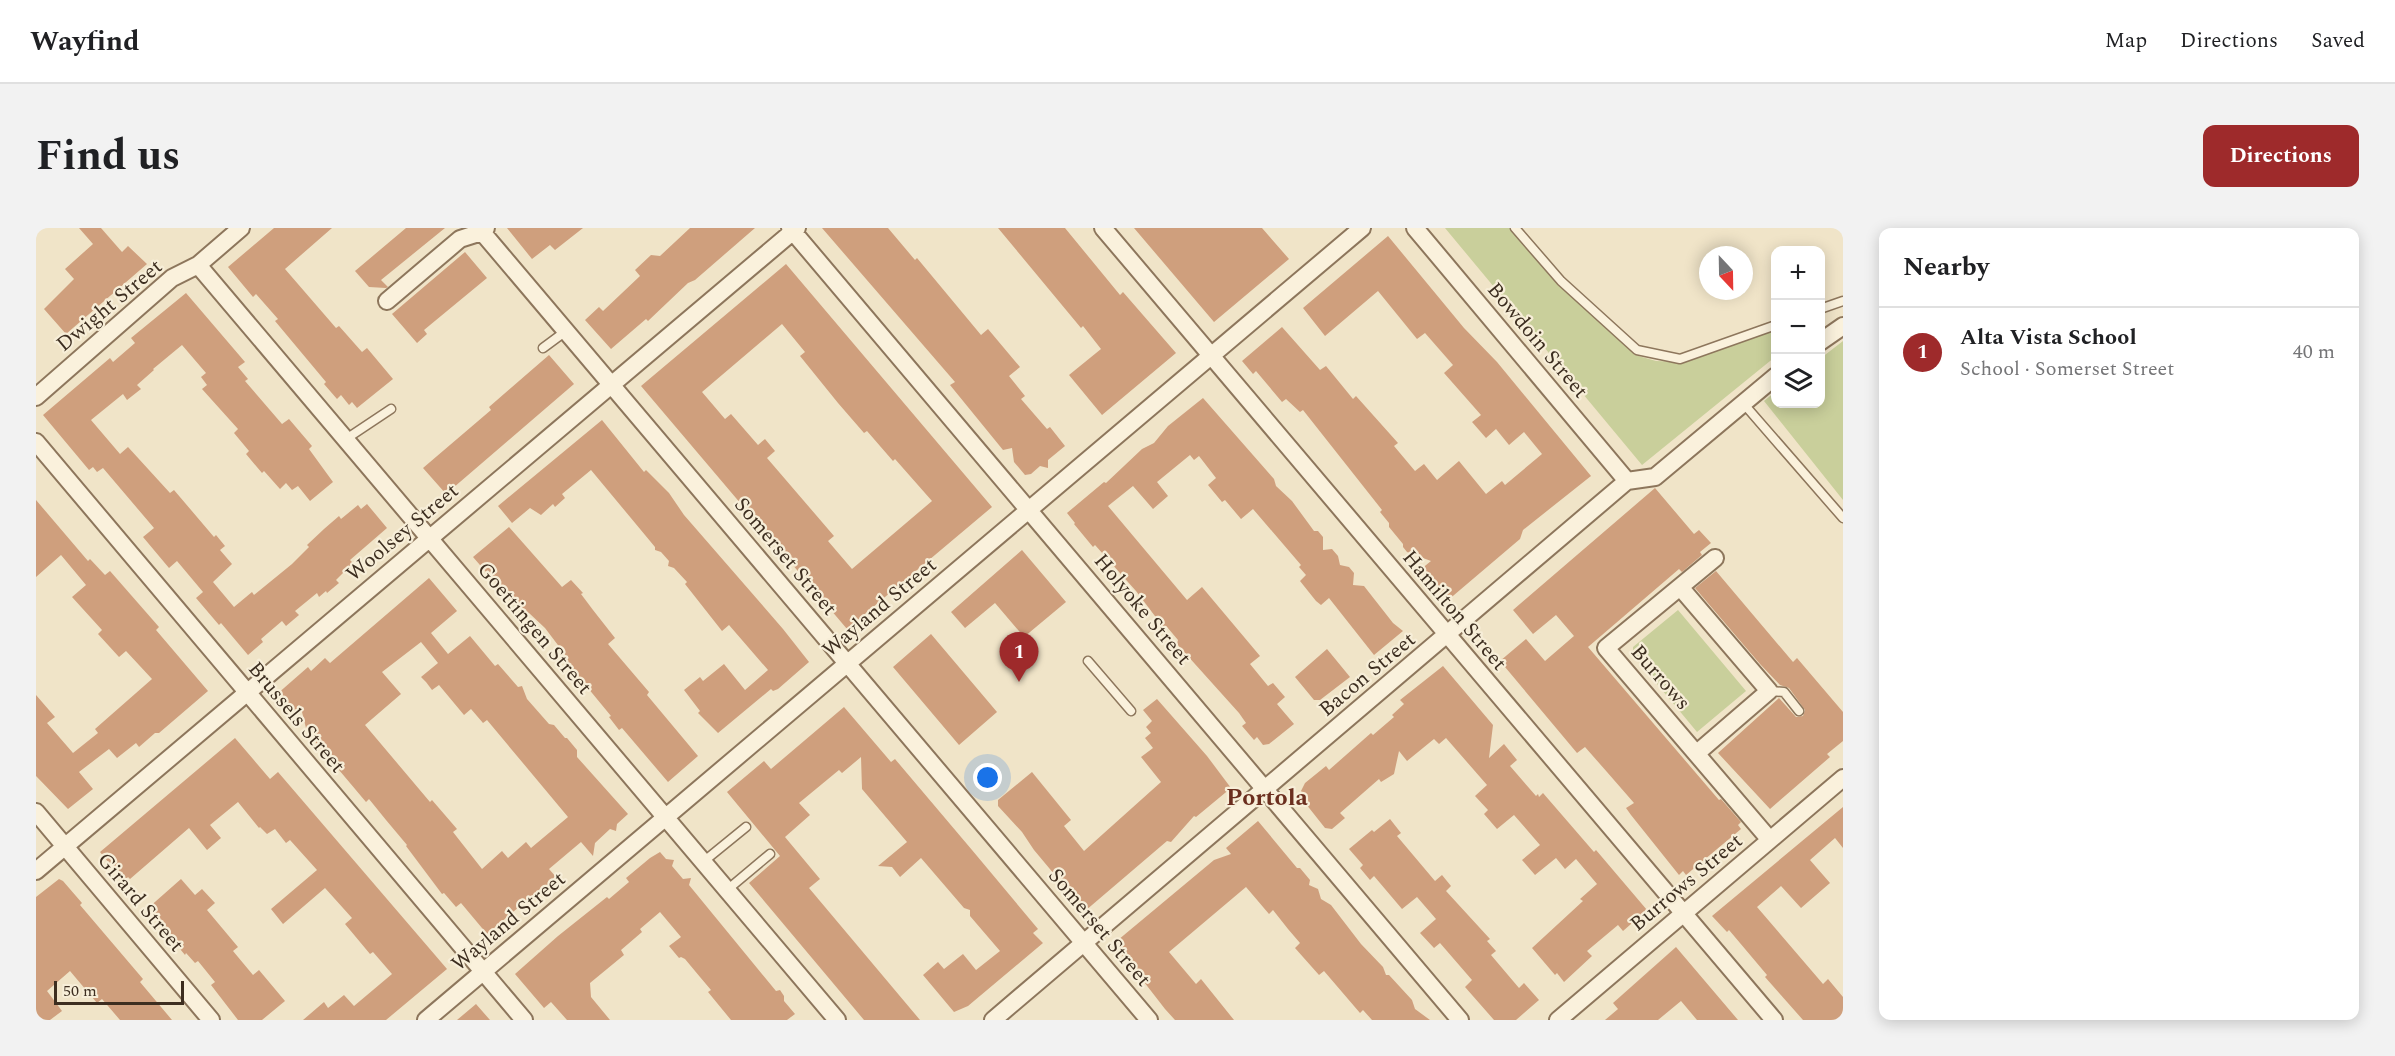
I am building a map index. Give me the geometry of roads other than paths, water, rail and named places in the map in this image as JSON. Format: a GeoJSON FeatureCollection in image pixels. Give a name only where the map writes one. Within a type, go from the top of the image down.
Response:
{"type":"FeatureCollection","features":[{"type":"Feature","properties":{"kind":"street","name":"Dwight Street"},"geometry":{"type":"LineString","coordinates":[[36,397],[172,278],[198,265],[241,228]]}},
{"type":"Feature","properties":{"kind":"street","name":"Hamilton Street"},"geometry":{"type":"LineString","coordinates":[[1103,228],[1446,636],[1774,1020]]}},
{"type":"Feature","properties":{"kind":"street","name":"Wayland Street"},"geometry":{"type":"LineString","coordinates":[[426,1020],[1362,228]]}},
{"type":"Feature","properties":{"kind":"street","name":"Bowdoin Street"},"geometry":{"type":"LineString","coordinates":[[1415,228],[1627,481]]}},
{"type":"Feature","properties":{"kind":"street","name":"Woolsey Street"},"geometry":{"type":"LineString","coordinates":[[36,871],[794,229]]}},
{"type":"Feature","properties":{"kind":"street","name":"Holyoke Street"},"geometry":{"type":"LineString","coordinates":[[794,229],[1460,1020]]}},
{"type":"Feature","properties":{"kind":"street","name":"Somerset Street"},"geometry":{"type":"LineString","coordinates":[[484,230],[566,331],[1149,1020]]}},
{"type":"Feature","properties":{"kind":"street"},"geometry":{"type":"LineString","coordinates":[[387,301],[460,239],[484,230]]}},
{"type":"Feature","properties":{"kind":"street","name":"Goettingen Street"},"geometry":{"type":"LineString","coordinates":[[198,265],[837,1020]]}},
{"type":"Feature","properties":{"kind":"street"},"geometry":{"type":"LineString","coordinates":[[1825,339],[1843,326]]}},
{"type":"Feature","properties":{"kind":"street","name":"Bacon Street"},"geometry":{"type":"LineString","coordinates":[[993,1020],[1627,481],[1654,477],[1771,380]]}},
{"type":"Feature","properties":{"kind":"street","name":"Brussels Street"},"geometry":{"type":"LineString","coordinates":[[36,442],[524,1020]]}},
{"type":"Feature","properties":{"kind":"street","name":"Burrows"},"geometry":{"type":"LineString","coordinates":[[1715,558],[1606,648],[1770,840]]}},
{"type":"Feature","properties":{"kind":"street"},"geometry":{"type":"LineString","coordinates":[[1680,587],[1769,691],[1697,753]]}},
{"type":"Feature","properties":{"kind":"street","name":"Burrows Street"},"geometry":{"type":"LineString","coordinates":[[1558,1020],[1843,778]]}},
{"type":"Feature","properties":{"kind":"street","name":"Girard Street"},"geometry":{"type":"LineString","coordinates":[[36,812],[211,1020]]}},
{"type":"Feature","properties":{"kind":"lane"},"geometry":{"type":"LineString","coordinates":[[1515,228],[1561,281],[1637,350],[1680,359],[1771,327]]}},
{"type":"Feature","properties":{"kind":"lane"},"geometry":{"type":"LineString","coordinates":[[1825,308],[1843,301]]}},
{"type":"Feature","properties":{"kind":"lane"},"geometry":{"type":"LineString","coordinates":[[543,348],[566,331]]}},
{"type":"Feature","properties":{"kind":"lane"},"geometry":{"type":"LineString","coordinates":[[1743,403],[1843,518]]}},
{"type":"Feature","properties":{"kind":"lane"},"geometry":{"type":"LineString","coordinates":[[346,439],[392,409]]}},
{"type":"Feature","properties":{"kind":"lane"},"geometry":{"type":"LineString","coordinates":[[1088,661],[1131,711]]}},
{"type":"Feature","properties":{"kind":"lane"},"geometry":{"type":"LineString","coordinates":[[1769,691],[1784,692],[1799,711]]}},
{"type":"Feature","properties":{"kind":"lane"},"geometry":{"type":"LineString","coordinates":[[703,862],[746,827]]}},
{"type":"Feature","properties":{"kind":"lane"},"geometry":{"type":"LineString","coordinates":[[727,890],[770,854]]}},
{"type":"Feature","properties":{"kind":"place","name":"Alta Vista School"},"geometry":{"type":"Point","coordinates":[1019,682]}},
{"type":"Feature","properties":{"kind":"district","name":"Portola"},"geometry":{"type":"Point","coordinates":[1267,797]}}]}
